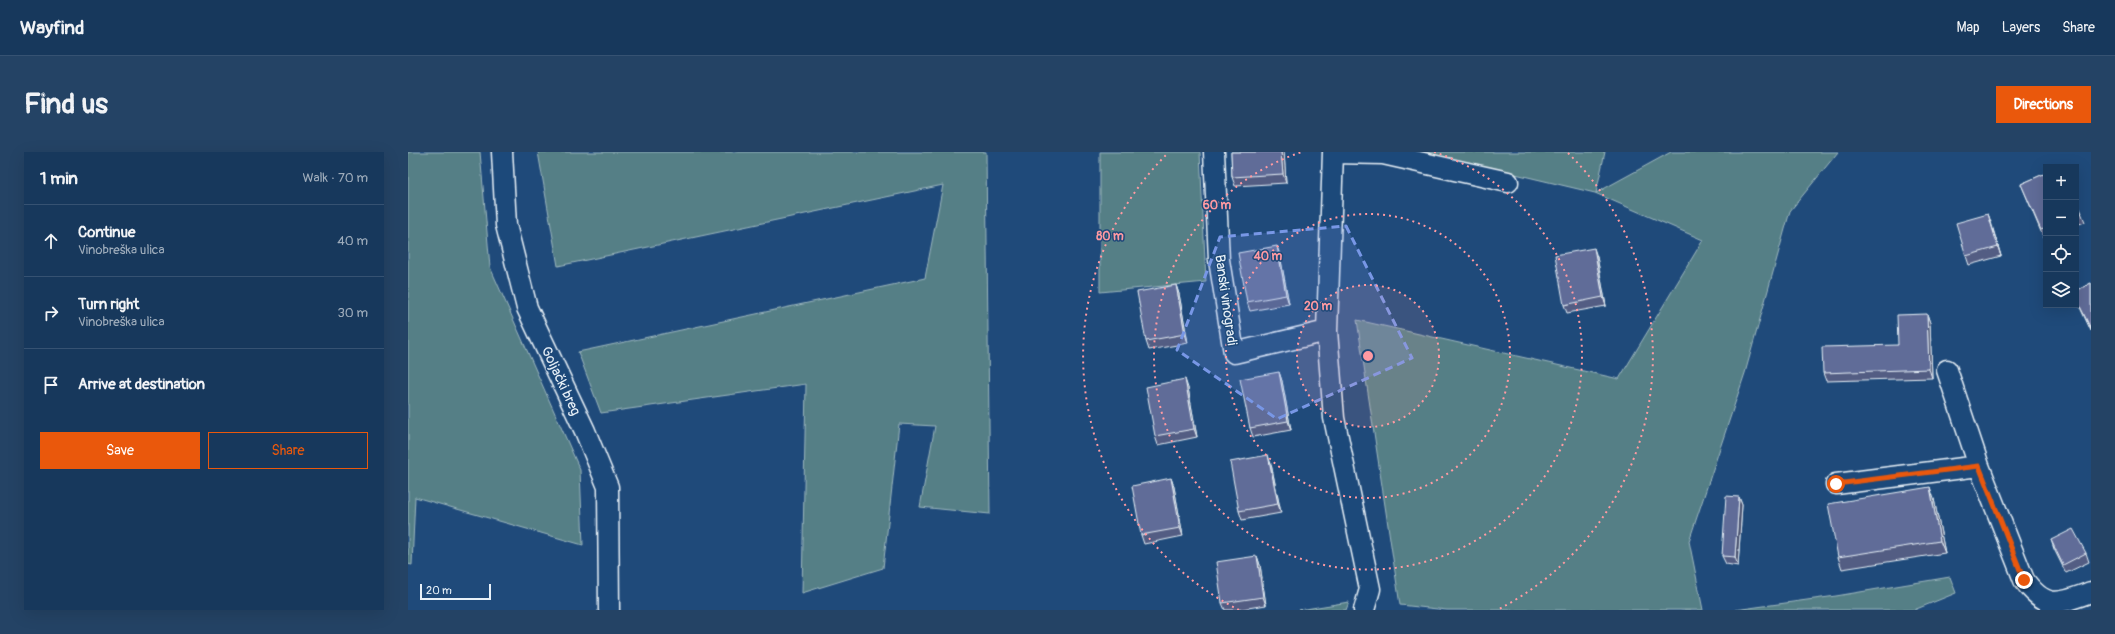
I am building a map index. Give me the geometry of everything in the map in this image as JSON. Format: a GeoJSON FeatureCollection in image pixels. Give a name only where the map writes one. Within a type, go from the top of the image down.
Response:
{"type":"FeatureCollection","features":[{"type":"Feature","properties":{"kind":"street","name":"Goljački breg"},"geometry":{"type":"LineString","coordinates":[[502,152],[506,225],[527,308],[585,431],[608,487],[608,610]]}},
{"type":"Feature","properties":{"kind":"street","name":"Banski vinogradi"},"geometry":{"type":"LineString","coordinates":[[1214,152],[1219,260],[1234,353],[1327,331]]}},
{"type":"Feature","properties":{"kind":"street"},"geometry":{"type":"LineString","coordinates":[[1364,610],[1370,589],[1334,418],[1327,331],[1333,152],[1383,154],[1508,182]]}},
{"type":"Feature","properties":{"kind":"street"},"geometry":{"type":"LineString","coordinates":[[1947,370],[1979,466],[2024,580],[2032,592],[2042,601],[2054,603],[2091,592]]}},
{"type":"Feature","properties":{"kind":"street"},"geometry":{"type":"LineString","coordinates":[[1836,484],[1979,466]]}},
{"type":"Feature","properties":{"kind":"highlighted area"},"geometry":{"type":"Polygon","coordinates":[[[1346,226],[1412,358],[1277,419],[1177,350],[1220,237],[1346,226]]]}},
{"type":"Feature","properties":{"kind":"green space"},"geometry":{"type":"Polygon","coordinates":[[[408,152],[480,152],[490,267],[580,470],[583,545],[415,497],[412,565],[408,564],[408,152]]]}},
{"type":"Feature","properties":{"kind":"green space"},"geometry":{"type":"Polygon","coordinates":[[[538,152],[986,152],[990,514],[920,507],[935,426],[899,424],[883,568],[802,593],[806,384],[601,413],[578,352],[925,278],[943,185],[558,266],[538,152]]]}},
{"type":"Feature","properties":{"kind":"green space"},"geometry":{"type":"Polygon","coordinates":[[[1100,152],[1200,152],[1206,282],[1100,292],[1100,152]]]}},
{"type":"Feature","properties":{"kind":"green space"},"geometry":{"type":"Polygon","coordinates":[[[1423,152],[1605,152],[1596,193],[1671,152],[1838,152],[1790,211],[1745,373],[1689,541],[1703,610],[1447,610],[1400,605],[1357,320],[1619,379],[1703,240],[1595,193],[1423,152]]]}},
{"type":"Feature","properties":{"kind":"green space"},"geometry":{"type":"Polygon","coordinates":[[[1950,577],[1956,593],[1914,610],[1735,610],[1836,596],[1950,577]]]}},
{"type":"Feature","properties":{"kind":"green space"},"geometry":{"type":"Polygon","coordinates":[[[1349,602],[1346,610],[1299,610],[1349,602]]]}},
{"type":"Feature","properties":{"kind":"building"},"geometry":{"type":"Polygon","coordinates":[[[1231,152],[1281,152],[1283,174],[1232,177],[1231,152]]]}},
{"type":"Feature","properties":{"kind":"building"},"geometry":{"type":"Polygon","coordinates":[[[2043,174],[2043,229],[2041,230],[2021,184],[2043,174]]]}},
{"type":"Feature","properties":{"kind":"building"},"geometry":{"type":"Polygon","coordinates":[[[2079,206],[2082,213],[2079,214],[2079,206]]]}},
{"type":"Feature","properties":{"kind":"building"},"geometry":{"type":"Polygon","coordinates":[[[1988,214],[1998,247],[1966,256],[1956,223],[1988,214]]]}},
{"type":"Feature","properties":{"kind":"building"},"geometry":{"type":"Polygon","coordinates":[[[1277,246],[1286,295],[1247,302],[1238,253],[1277,246]]]}},
{"type":"Feature","properties":{"kind":"building"},"geometry":{"type":"Polygon","coordinates":[[[1594,248],[1603,297],[1564,305],[1555,255],[1594,248]]]}},
{"type":"Feature","properties":{"kind":"building"},"geometry":{"type":"Polygon","coordinates":[[[2091,283],[2091,329],[2079,304],[2079,289],[2091,283]]]}},
{"type":"Feature","properties":{"kind":"building"},"geometry":{"type":"Polygon","coordinates":[[[1176,285],[1185,334],[1146,341],[1137,292],[1176,285]]]}},
{"type":"Feature","properties":{"kind":"building"},"geometry":{"type":"Polygon","coordinates":[[[1927,314],[1929,369],[1823,373],[1822,347],[1898,345],[1897,315],[1927,314]]]}},
{"type":"Feature","properties":{"kind":"building"},"geometry":{"type":"Polygon","coordinates":[[[1279,372],[1288,421],[1250,428],[1240,379],[1279,372]]]}},
{"type":"Feature","properties":{"kind":"building"},"geometry":{"type":"Polygon","coordinates":[[[1185,379],[1194,429],[1155,436],[1146,387],[1185,379]]]}},
{"type":"Feature","properties":{"kind":"building"},"geometry":{"type":"Polygon","coordinates":[[[1268,455],[1278,504],[1239,511],[1230,462],[1268,455]]]}},
{"type":"Feature","properties":{"kind":"building"},"geometry":{"type":"Polygon","coordinates":[[[1171,478],[1180,528],[1141,535],[1132,486],[1171,478]]]}},
{"type":"Feature","properties":{"kind":"building"},"geometry":{"type":"Polygon","coordinates":[[[1930,487],[1940,541],[1838,557],[1828,504],[1930,487]]]}},
{"type":"Feature","properties":{"kind":"building"},"geometry":{"type":"Polygon","coordinates":[[[1726,496],[1739,497],[1735,557],[1722,556],[1726,496]]]}},
{"type":"Feature","properties":{"kind":"building"},"geometry":{"type":"Polygon","coordinates":[[[2073,529],[2086,553],[2063,565],[2051,540],[2073,529]]]}},
{"type":"Feature","properties":{"kind":"building"},"geometry":{"type":"Polygon","coordinates":[[[1257,556],[1263,597],[1222,603],[1216,562],[1257,556]]]}},
{"type":"Feature","properties":{"kind":"route"},"geometry":{"type":"LineString","coordinates":[[1836,484],[1979,466],[2024,580]]}}]}
